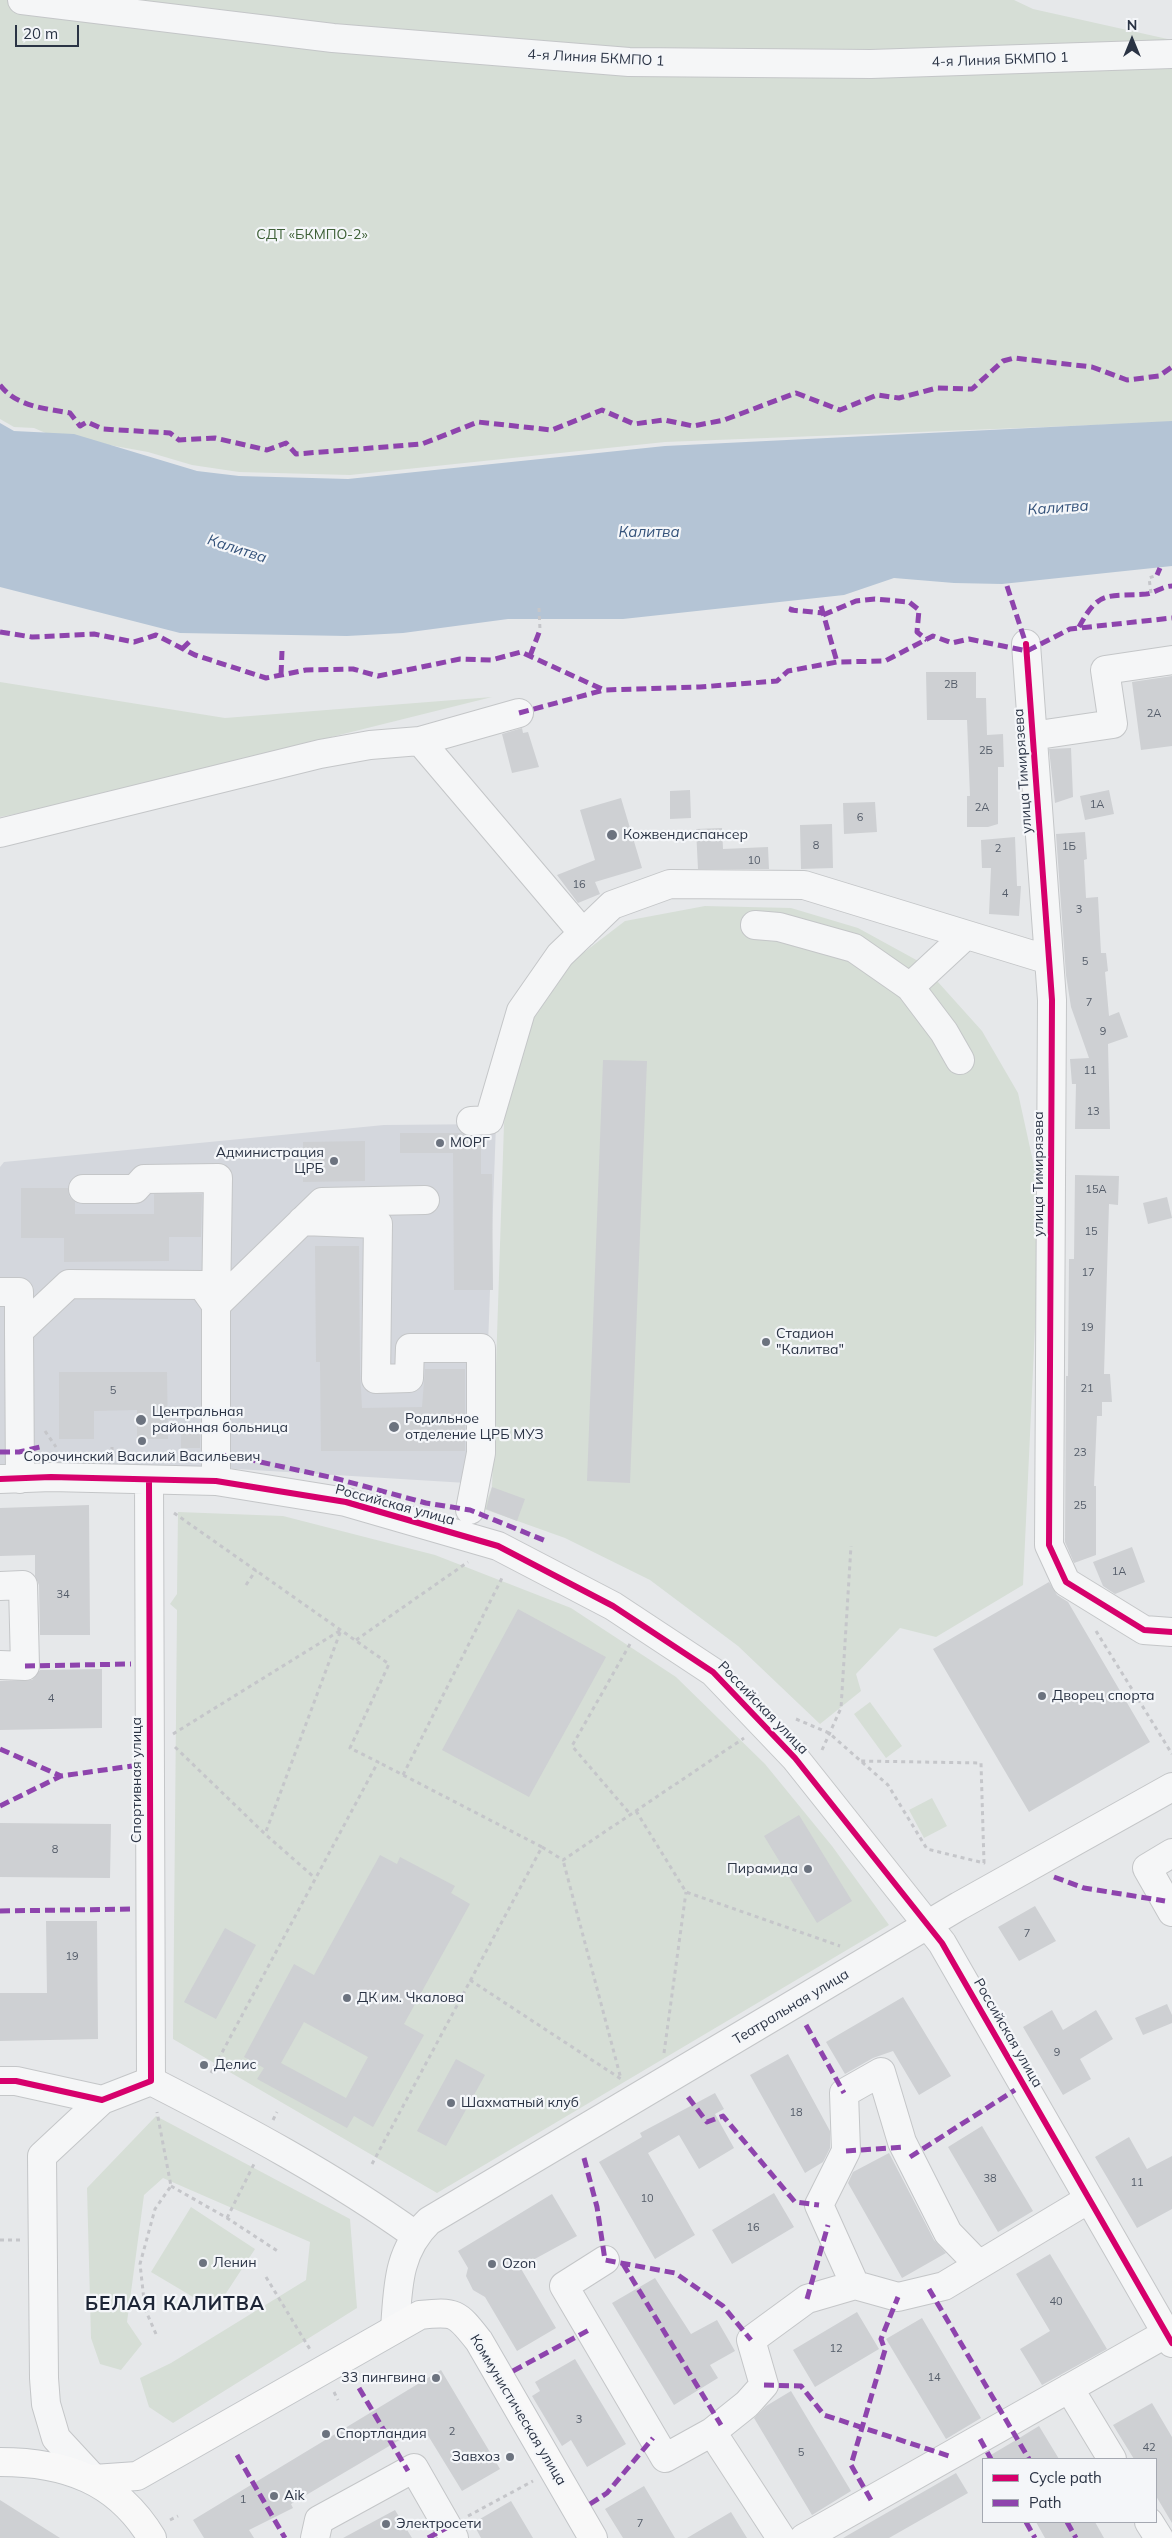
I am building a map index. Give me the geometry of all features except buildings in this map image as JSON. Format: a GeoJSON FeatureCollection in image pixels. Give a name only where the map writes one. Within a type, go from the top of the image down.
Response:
{"type":"FeatureCollection","features":[{"type":"Feature","properties":{"kind":"main road","name":"Коммунистическая улица"},"geometry":{"type":"LineString","coordinates":[[94,2479],[137,2476],[420,2315],[445,2312],[461,2319],[478,2341],[593,2538]]}},
{"type":"Feature","properties":{"kind":"main road"},"geometry":{"type":"LineString","coordinates":[[0,2462],[41,2463],[94,2479],[125,2504],[152,2538]]}},
{"type":"Feature","properties":{"kind":"street","name":"4-я Линия БКМПО 1"},"geometry":{"type":"LineString","coordinates":[[22,0],[333,38],[629,62],[871,64],[1172,54]]}},
{"type":"Feature","properties":{"kind":"street","name":"улица Тимирязева"},"geometry":{"type":"LineString","coordinates":[[1026,644],[1052,1010],[1049,1545],[1066,1582],[1144,1630],[1172,1632]]}},
{"type":"Feature","properties":{"kind":"street"},"geometry":{"type":"LineString","coordinates":[[1045,734],[1113,724],[1105,670],[1172,660]]}},
{"type":"Feature","properties":{"kind":"street"},"geometry":{"type":"LineString","coordinates":[[0,834],[320,754],[370,745],[420,742],[519,712]]}},
{"type":"Feature","properties":{"kind":"street"},"geometry":{"type":"LineString","coordinates":[[420,742],[583,933]]}},
{"type":"Feature","properties":{"kind":"street"},"geometry":{"type":"LineString","coordinates":[[471,1121],[489,1120],[521,1011],[560,955],[612,905],[670,884],[804,885],[1049,960]]}},
{"type":"Feature","properties":{"kind":"street"},"geometry":{"type":"LineString","coordinates":[[755,925],[778,927],[854,948],[910,987],[944,1032],[960,1060]]}},
{"type":"Feature","properties":{"kind":"street"},"geometry":{"type":"LineString","coordinates":[[910,987],[966,934]]}},
{"type":"Feature","properties":{"kind":"street"},"geometry":{"type":"LineString","coordinates":[[83,1189],[136,1189],[144,1179],[218,1178],[216,1481]]}},
{"type":"Feature","properties":{"kind":"street"},"geometry":{"type":"LineString","coordinates":[[216,1305],[322,1202],[425,1200]]}},
{"type":"Feature","properties":{"kind":"street"},"geometry":{"type":"LineString","coordinates":[[302,1221],[378,1224],[376,1379],[409,1378],[410,1348],[481,1348],[481,1453],[470,1510]]}},
{"type":"Feature","properties":{"kind":"street"},"geometry":{"type":"LineString","coordinates":[[13,1346],[69,1284],[202,1285],[216,1305]]}},
{"type":"Feature","properties":{"kind":"street"},"geometry":{"type":"LineString","coordinates":[[0,1292],[18,1292],[13,1346],[10,1479]]}},
{"type":"Feature","properties":{"kind":"street","name":"Российская улица"},"geometry":{"type":"LineString","coordinates":[[10,1479],[216,1481],[346,1502],[498,1546],[613,1606],[713,1672],[796,1758],[942,1943],[1169,2338]]}},
{"type":"Feature","properties":{"kind":"street","name":"Спортивная улица"},"geometry":{"type":"LineString","coordinates":[[149,1480],[151,2081]]}},
{"type":"Feature","properties":{"kind":"street"},"geometry":{"type":"LineString","coordinates":[[0,1586],[23,1585],[25,1666],[0,1665]]}},
{"type":"Feature","properties":{"kind":"street","name":"Театральная улица"},"geometry":{"type":"LineString","coordinates":[[395,2329],[403,2258],[415,2235],[428,2221],[960,1906],[1172,1786]]}},
{"type":"Feature","properties":{"kind":"street"},"geometry":{"type":"LineString","coordinates":[[1172,1853],[1147,1868],[1172,1912]]}},
{"type":"Feature","properties":{"kind":"street"},"geometry":{"type":"LineString","coordinates":[[855,2285],[819,2205],[846,2151],[844,2093],[881,2072],[902,2142],[948,2233],[979,2265]]}},
{"type":"Feature","properties":{"kind":"street"},"geometry":{"type":"LineString","coordinates":[[0,2081],[16,2081],[102,2100]]}},
{"type":"Feature","properties":{"kind":"street"},"geometry":{"type":"LineString","coordinates":[[94,2479],[56,2438],[46,2404],[44,2378],[42,2156],[102,2100],[151,2081],[200,2106],[369,2202],[415,2235]]}},
{"type":"Feature","properties":{"kind":"street"},"geometry":{"type":"LineString","coordinates":[[606,2260],[564,2286],[665,2458],[712,2432],[748,2404],[764,2385],[751,2340],[808,2299],[855,2285],[898,2297],[944,2286],[1089,2199]]}},
{"type":"Feature","properties":{"kind":"street"},"geometry":{"type":"LineString","coordinates":[[812,2536],[1069,2388],[1169,2338]]}},
{"type":"Feature","properties":{"kind":"street"},"geometry":{"type":"LineString","coordinates":[[1069,2388],[1111,2458]]}},
{"type":"Feature","properties":{"kind":"street"},"geometry":{"type":"LineString","coordinates":[[712,2432],[782,2538]]}},
{"type":"Feature","properties":{"kind":"street"},"geometry":{"type":"LineString","coordinates":[[316,2538],[319,2520],[414,2468],[451,2532]]}},
{"type":"Feature","properties":{"kind":"street"},"geometry":{"type":"LineString","coordinates":[[1150,2523],[1159,2538]]}},
{"type":"Feature","properties":{"kind":"path"},"geometry":{"type":"LineString","coordinates":[[1151,593],[1149,578],[1157,574]]}},
{"type":"Feature","properties":{"kind":"path"},"geometry":{"type":"LineString","coordinates":[[538,608],[540,630]]}},
{"type":"Feature","properties":{"kind":"path"},"geometry":{"type":"LineString","coordinates":[[166,1507],[389,1664],[350,1748],[563,1860],[621,2079],[470,1980]]}},
{"type":"Feature","properties":{"kind":"path"},"geometry":{"type":"LineString","coordinates":[[822,1750],[841,1708],[852,1546]]}},
{"type":"Feature","properties":{"kind":"path"},"geometry":{"type":"LineString","coordinates":[[356,1640],[469,1562]]}},
{"type":"Feature","properties":{"kind":"path"},"geometry":{"type":"LineString","coordinates":[[246,1586],[256,1570]]}},
{"type":"Feature","properties":{"kind":"path"},"geometry":{"type":"LineString","coordinates":[[403,1775],[503,1575]]}},
{"type":"Feature","properties":{"kind":"path"},"geometry":{"type":"LineString","coordinates":[[1091,1622],[1172,1754]]}},
{"type":"Feature","properties":{"kind":"path"},"geometry":{"type":"LineString","coordinates":[[166,1738],[341,1630]]}},
{"type":"Feature","properties":{"kind":"path"},"geometry":{"type":"LineString","coordinates":[[265,1834],[341,1630]]}},
{"type":"Feature","properties":{"kind":"path"},"geometry":{"type":"LineString","coordinates":[[631,1815],[572,1746],[632,1641]]}},
{"type":"Feature","properties":{"kind":"path"},"geometry":{"type":"LineString","coordinates":[[796,1719],[830,1733],[861,1761],[888,1785],[926,1849],[984,1863],[981,1764],[861,1761]]}},
{"type":"Feature","properties":{"kind":"path"},"geometry":{"type":"LineString","coordinates":[[563,1860],[746,1737]]}},
{"type":"Feature","properties":{"kind":"path"},"geometry":{"type":"LineString","coordinates":[[173,1745],[265,1834],[316,1878]]}},
{"type":"Feature","properties":{"kind":"path"},"geometry":{"type":"LineString","coordinates":[[211,2073],[378,1762]]}},
{"type":"Feature","properties":{"kind":"path"},"geometry":{"type":"LineString","coordinates":[[636,1811],[686,1892],[840,1946]]}},
{"type":"Feature","properties":{"kind":"path"},"geometry":{"type":"LineString","coordinates":[[372,2164],[542,1848]]}},
{"type":"Feature","properties":{"kind":"path"},"geometry":{"type":"LineString","coordinates":[[664,2054],[686,1892]]}},
{"type":"Feature","properties":{"kind":"path"},"geometry":{"type":"LineString","coordinates":[[156,2334],[145,2309],[140,2264],[155,2209],[171,2186],[157,2111]]}},
{"type":"Feature","properties":{"kind":"path"},"geometry":{"type":"LineString","coordinates":[[227,2218],[254,2165]]}},
{"type":"Feature","properties":{"kind":"path"},"geometry":{"type":"LineString","coordinates":[[171,2186],[227,2218],[279,2252]]}},
{"type":"Feature","properties":{"kind":"path"},"geometry":{"type":"LineString","coordinates":[[266,2277],[323,2370]]}},
{"type":"Feature","properties":{"kind":"path"},"geometry":{"type":"LineString","coordinates":[[451,2532],[537,2479]]}},
{"type":"Feature","properties":{"kind":"shaded area"},"geometry":{"type":"Polygon","coordinates":[[[496,1124],[483,1484],[204,1467],[0,1464],[0,1167],[4,1162],[384,1125],[496,1124]]]}},
{"type":"Feature","properties":{"kind":"green space","name":"СДТ «БКМПО-2»"},"geometry":{"type":"Polygon","coordinates":[[[0,0],[1014,0],[1033,9],[1172,40],[1172,422],[665,442],[350,475],[239,472],[192,465],[148,452],[48,434],[34,428],[14,427],[0,419],[0,0]]]}},
{"type":"Feature","properties":{"kind":"green space"},"geometry":{"type":"Polygon","coordinates":[[[0,682],[225,718],[492,697],[50,807],[0,817],[0,682]]]}},
{"type":"Feature","properties":{"kind":"green space","name":"Стадион \"Калитва\""},"geometry":{"type":"Polygon","coordinates":[[[705,906],[791,908],[858,928],[920,962],[982,1031],[1018,1093],[1041,1198],[1023,1585],[936,1637],[900,1628],[856,1674],[861,1691],[820,1724],[738,1646],[650,1580],[565,1538],[484,1509],[492,1487],[504,1124],[510,1079],[521,1037],[574,960],[625,921],[705,906]]]}},
{"type":"Feature","properties":{"kind":"green space"},"geometry":{"type":"Polygon","coordinates":[[[178,1512],[283,1516],[435,1555],[571,1608],[676,1677],[765,1764],[832,1846],[889,1925],[437,2193],[173,2039],[177,1610],[170,1604],[177,1594],[178,1512]]]}},
{"type":"Feature","properties":{"kind":"green space"},"geometry":{"type":"Polygon","coordinates":[[[870,1702],[902,1746],[886,1758],[854,1714],[870,1702]]]}},
{"type":"Feature","properties":{"kind":"green space"},"geometry":{"type":"Polygon","coordinates":[[[932,1798],[947,1826],[924,1838],[909,1810],[932,1798]]]}},
{"type":"Feature","properties":{"kind":"green space"},"geometry":{"type":"Polygon","coordinates":[[[156,2116],[350,2219],[357,2308],[173,2423],[149,2407],[140,2378],[171,2363],[306,2280],[310,2242],[163,2178],[144,2195],[127,2322],[142,2344],[121,2370],[100,2364],[91,2338],[87,2188],[156,2116]]]}},
{"type":"Feature","properties":{"kind":"green space"},"geometry":{"type":"Polygon","coordinates":[[[191,2207],[255,2249],[215,2310],[151,2272],[191,2207]]]}},
{"type":"Feature","properties":{"kind":"water","name":"Калитва"},"geometry":{"type":"Polygon","coordinates":[[[1172,421],[1172,566],[1002,584],[954,583],[894,578],[844,595],[623,619],[508,619],[403,633],[347,636],[180,633],[0,587],[0,423],[14,431],[74,434],[197,471],[239,476],[348,479],[665,446],[1172,421]]]}},
{"type":"Feature","properties":{"kind":"marked path"},"geometry":{"type":"LineString","coordinates":[[0,385],[14,398],[23,402],[41,408],[70,413],[80,426],[87,422],[103,429],[170,433],[179,440],[215,438],[267,450],[286,443],[296,454],[422,444],[478,422],[552,430],[602,410],[634,424],[664,420],[693,426],[724,420],[796,393],[840,410],[877,395],[899,398],[937,388],[972,389],[1003,361],[1014,358],[1092,367],[1127,380],[1159,376],[1172,367]]}},
{"type":"Feature","properties":{"kind":"marked path"},"geometry":{"type":"LineString","coordinates":[[1157,575],[1160,568]]}},
{"type":"Feature","properties":{"kind":"marked path"},"geometry":{"type":"LineString","coordinates":[[1007,586],[1026,644]]}},
{"type":"Feature","properties":{"kind":"marked path"},"geometry":{"type":"LineString","coordinates":[[1079,627],[1093,606],[1106,597],[1146,594],[1172,586]]}},
{"type":"Feature","properties":{"kind":"marked path"},"geometry":{"type":"LineString","coordinates":[[823,615],[856,601],[875,599],[909,602],[919,610],[917,632],[927,640]]}},
{"type":"Feature","properties":{"kind":"marked path"},"geometry":{"type":"LineString","coordinates":[[821,606],[837,662]]}},
{"type":"Feature","properties":{"kind":"marked path"},"geometry":{"type":"LineString","coordinates":[[792,607],[791,610],[823,613]]}},
{"type":"Feature","properties":{"kind":"marked path"},"geometry":{"type":"LineString","coordinates":[[0,632],[32,637],[94,634],[134,642],[156,635],[195,655],[266,678],[306,670],[353,669],[378,676],[460,659],[491,660],[521,652],[604,690],[700,687],[777,681],[788,671],[837,662],[885,661],[933,636],[952,643],[969,639],[1027,651],[1070,629],[1172,618]]}},
{"type":"Feature","properties":{"kind":"marked path"},"geometry":{"type":"LineString","coordinates":[[530,656],[540,630]]}},
{"type":"Feature","properties":{"kind":"marked path"},"geometry":{"type":"LineString","coordinates":[[182,649],[192,639]]}},
{"type":"Feature","properties":{"kind":"marked path"},"geometry":{"type":"LineString","coordinates":[[281,675],[282,651]]}},
{"type":"Feature","properties":{"kind":"marked path"},"geometry":{"type":"LineString","coordinates":[[519,713],[604,690]]}},
{"type":"Feature","properties":{"kind":"marked path"},"geometry":{"type":"LineString","coordinates":[[0,1452],[19,1452],[44,1446]]}},
{"type":"Feature","properties":{"kind":"marked path"},"geometry":{"type":"LineString","coordinates":[[216,1455],[233,1456],[334,1478],[426,1503],[470,1510],[546,1541]]}},
{"type":"Feature","properties":{"kind":"marked path"},"geometry":{"type":"LineString","coordinates":[[25,1666],[131,1664]]}},
{"type":"Feature","properties":{"kind":"marked path"},"geometry":{"type":"LineString","coordinates":[[0,1749],[61,1776]]}},
{"type":"Feature","properties":{"kind":"marked path"},"geometry":{"type":"LineString","coordinates":[[0,1806],[61,1776],[132,1766]]}},
{"type":"Feature","properties":{"kind":"marked path"},"geometry":{"type":"LineString","coordinates":[[1054,1877],[1084,1888],[1165,1901]]}},
{"type":"Feature","properties":{"kind":"marked path"},"geometry":{"type":"LineString","coordinates":[[0,1911],[133,1909]]}},
{"type":"Feature","properties":{"kind":"marked path"},"geometry":{"type":"LineString","coordinates":[[806,2025],[844,2093]]}},
{"type":"Feature","properties":{"kind":"marked path"},"geometry":{"type":"LineString","coordinates":[[910,2157],[1015,2090]]}},
{"type":"Feature","properties":{"kind":"marked path"},"geometry":{"type":"LineString","coordinates":[[688,2097],[707,2122],[723,2116],[795,2202],[819,2205]]}},
{"type":"Feature","properties":{"kind":"marked path"},"geometry":{"type":"LineString","coordinates":[[846,2151],[905,2147]]}},
{"type":"Feature","properties":{"kind":"marked path"},"geometry":{"type":"LineString","coordinates":[[584,2158],[597,2207],[605,2260],[675,2273],[723,2306],[751,2340]]}},
{"type":"Feature","properties":{"kind":"marked path"},"geometry":{"type":"LineString","coordinates":[[807,2299],[828,2225]]}},
{"type":"Feature","properties":{"kind":"marked path"},"geometry":{"type":"LineString","coordinates":[[623,2264],[721,2425]]}},
{"type":"Feature","properties":{"kind":"marked path"},"geometry":{"type":"LineString","coordinates":[[929,2289],[1028,2458]]}},
{"type":"Feature","properties":{"kind":"marked path"},"geometry":{"type":"LineString","coordinates":[[871,2500],[851,2465],[885,2350],[881,2339],[898,2297]]}},
{"type":"Feature","properties":{"kind":"marked path"},"geometry":{"type":"LineString","coordinates":[[513,2371],[589,2330]]}},
{"type":"Feature","properties":{"kind":"marked path"},"geometry":{"type":"LineString","coordinates":[[764,2385],[801,2386],[824,2415],[949,2456]]}},
{"type":"Feature","properties":{"kind":"marked path"},"geometry":{"type":"LineString","coordinates":[[359,2388],[408,2471]]}},
{"type":"Feature","properties":{"kind":"marked path"},"geometry":{"type":"LineString","coordinates":[[590,2504],[607,2493],[653,2438]]}},
{"type":"Feature","properties":{"kind":"marked path"},"geometry":{"type":"LineString","coordinates":[[980,2439],[990,2458]]}},
{"type":"Feature","properties":{"kind":"marked path"},"geometry":{"type":"LineString","coordinates":[[237,2455],[285,2538]]}},
{"type":"Feature","properties":{"kind":"marked path"},"geometry":{"type":"LineString","coordinates":[[1027,2523],[1035,2538]]}},
{"type":"Feature","properties":{"kind":"marked path"},"geometry":{"type":"LineString","coordinates":[[1068,2523],[1076,2538]]}},
{"type":"Feature","properties":{"kind":"marked path"},"geometry":{"type":"LineString","coordinates":[[428,2538],[448,2527]]}},
{"type":"Feature","properties":{"kind":"cycle path"},"geometry":{"type":"LineString","coordinates":[[1026,644],[1052,1000],[1049,1545],[1066,1582],[1144,1630],[1172,1632]]}},
{"type":"Feature","properties":{"kind":"cycle path"},"geometry":{"type":"LineString","coordinates":[[0,1479],[51,1477],[216,1481],[346,1502],[498,1546],[613,1606],[713,1672],[795,1758],[942,1943],[1172,2343]]}},
{"type":"Feature","properties":{"kind":"cycle path"},"geometry":{"type":"LineString","coordinates":[[0,2081],[16,2081],[102,2100],[151,2081],[149,1480]]}},
{"type":"Feature","properties":{"kind":"place","name":"Кожвендиспансер"},"geometry":{"type":"Point","coordinates":[612,835]}},
{"type":"Feature","properties":{"kind":"place","name":"МОРГ"},"geometry":{"type":"Point","coordinates":[440,1143]}},
{"type":"Feature","properties":{"kind":"place","name":"Администрация ЦРБ"},"geometry":{"type":"Point","coordinates":[334,1161]}},
{"type":"Feature","properties":{"kind":"place","name":"Стадион \"Калитва\""},"geometry":{"type":"Point","coordinates":[766,1342]}},
{"type":"Feature","properties":{"kind":"place","name":"Центральная районная больница"},"geometry":{"type":"Point","coordinates":[141,1420]}},
{"type":"Feature","properties":{"kind":"place","name":"Родильное отделение ЦРБ МУЗ"},"geometry":{"type":"Point","coordinates":[394,1427]}},
{"type":"Feature","properties":{"kind":"place","name":"Сорочинский Василий Васильевич"},"geometry":{"type":"Point","coordinates":[142,1441]}},
{"type":"Feature","properties":{"kind":"place","name":"Дворец спорта"},"geometry":{"type":"Point","coordinates":[1042,1696]}},
{"type":"Feature","properties":{"kind":"place","name":"Пирамида"},"geometry":{"type":"Point","coordinates":[808,1869]}},
{"type":"Feature","properties":{"kind":"place","name":"ДК им. Чкалова"},"geometry":{"type":"Point","coordinates":[347,1998]}},
{"type":"Feature","properties":{"kind":"place","name":"Делис"},"geometry":{"type":"Point","coordinates":[204,2065]}},
{"type":"Feature","properties":{"kind":"place","name":"Шахматный клуб"},"geometry":{"type":"Point","coordinates":[451,2103]}},
{"type":"Feature","properties":{"kind":"place","name":"Ленин"},"geometry":{"type":"Point","coordinates":[203,2263]}},
{"type":"Feature","properties":{"kind":"place","name":"Ozon"},"geometry":{"type":"Point","coordinates":[492,2264]}},
{"type":"Feature","properties":{"kind":"place","name":"33 пингвина"},"geometry":{"type":"Point","coordinates":[436,2378]}},
{"type":"Feature","properties":{"kind":"place","name":"Спортландия"},"geometry":{"type":"Point","coordinates":[326,2434]}},
{"type":"Feature","properties":{"kind":"place","name":"Завхоз"},"geometry":{"type":"Point","coordinates":[510,2457]}},
{"type":"Feature","properties":{"kind":"place","name":"Aik"},"geometry":{"type":"Point","coordinates":[274,2496]}},
{"type":"Feature","properties":{"kind":"place","name":"Электросети"},"geometry":{"type":"Point","coordinates":[386,2524]}},
{"type":"Feature","properties":{"kind":"district","name":"БЕЛАЯ КАЛИТВА"},"geometry":{"type":"Point","coordinates":[175,2304]}}]}
